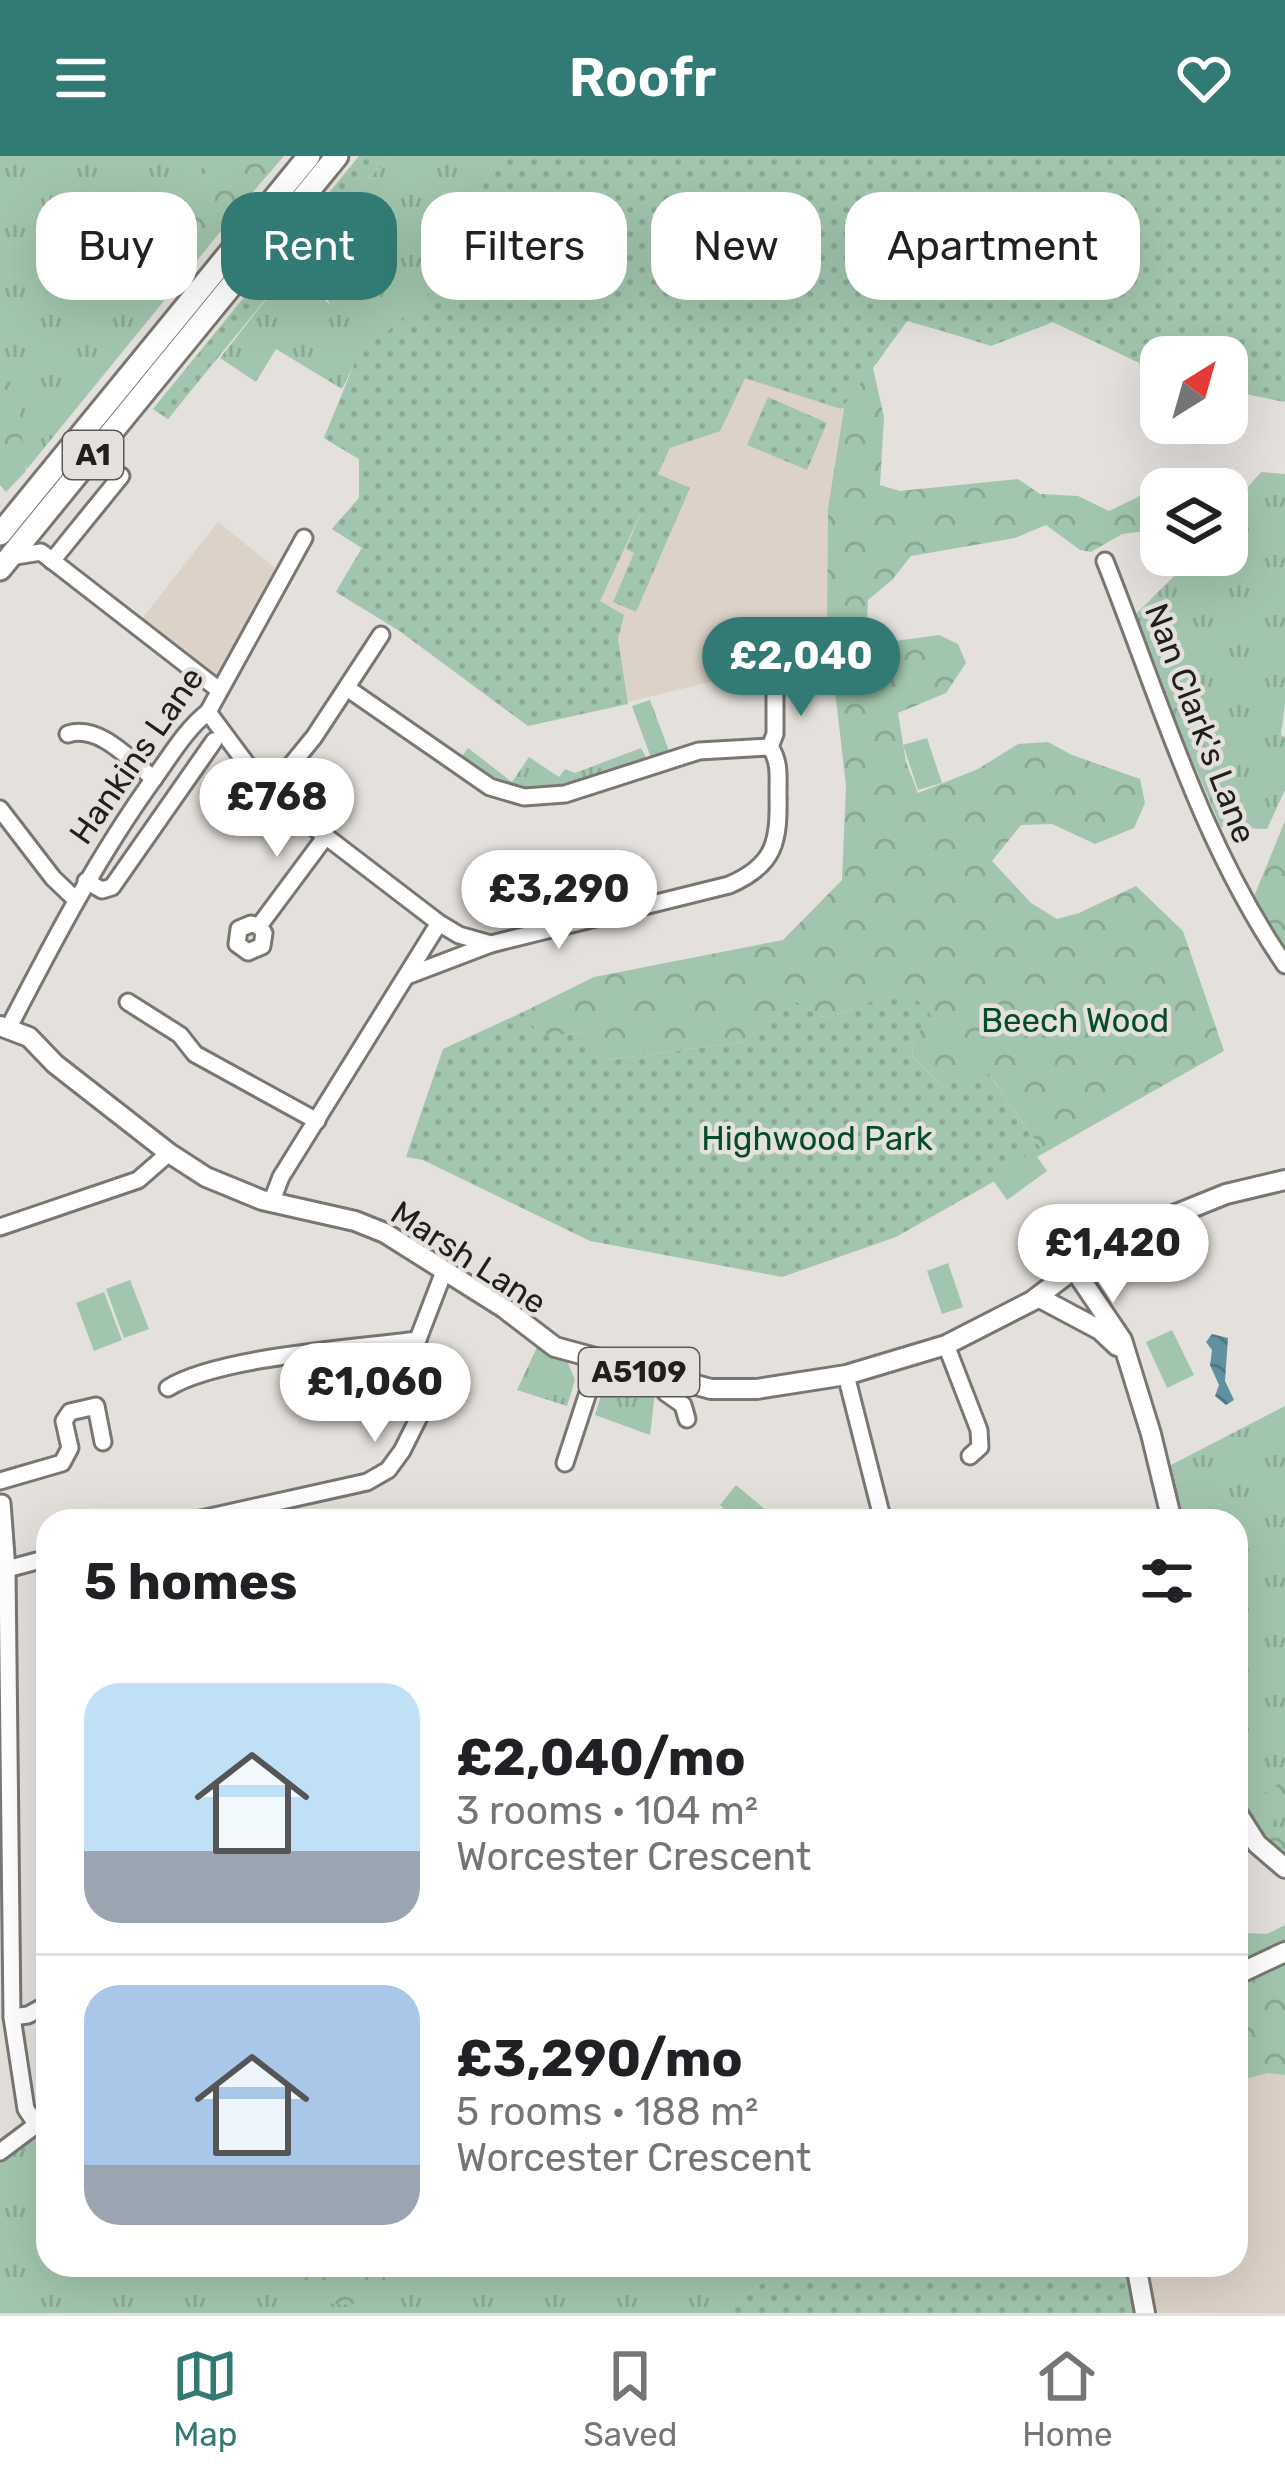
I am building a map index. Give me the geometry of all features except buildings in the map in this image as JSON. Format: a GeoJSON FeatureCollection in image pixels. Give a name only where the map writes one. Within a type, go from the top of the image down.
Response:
{"type":"FeatureCollection","features":[{"type":"Feature","properties":{"kind":"highway","name":"A1"},"geometry":{"type":"LineString","coordinates":[[0,534],[309,156]]}},
{"type":"Feature","properties":{"kind":"highway","name":"A1"},"geometry":{"type":"LineString","coordinates":[[5,563],[337,156]]}},
{"type":"Feature","properties":{"kind":"main road","name":"Marsh Lane"},"geometry":{"type":"LineString","coordinates":[[4,1026],[29,1037],[55,1064],[206,1177],[271,1203],[355,1221],[386,1233],[504,1307],[539,1338],[598,1362],[667,1378],[728,1391],[846,1375],[946,1346],[995,1323],[1074,1269]]}},
{"type":"Feature","properties":{"kind":"main road","name":"A5109"},"geometry":{"type":"LineString","coordinates":[[1074,1269],[1112,1240],[1163,1216],[1285,1180]]}},
{"type":"Feature","properties":{"kind":"main road"},"geometry":{"type":"LineString","coordinates":[[1074,1269],[1121,1340],[1169,1509]]}},
{"type":"Feature","properties":{"kind":"main road"},"geometry":{"type":"LineString","coordinates":[[1046,1292],[1125,1354]]}},
{"type":"Feature","properties":{"kind":"main road"},"geometry":{"type":"LineString","coordinates":[[1248,1843],[1285,1868]]}},
{"type":"Feature","properties":{"kind":"main road"},"geometry":{"type":"LineString","coordinates":[[1248,1969],[1285,1952]]}},
{"type":"Feature","properties":{"kind":"main road"},"geometry":{"type":"LineString","coordinates":[[1138,2277],[1144,2313]]}},
{"type":"Feature","properties":{"kind":"street"},"geometry":{"type":"LineString","coordinates":[[5,563],[47,556],[122,476]]}},
{"type":"Feature","properties":{"kind":"street","name":"Hankins Lane"},"geometry":{"type":"LineString","coordinates":[[4,1026],[86,881],[154,779],[208,712],[304,538]]}},
{"type":"Feature","properties":{"kind":"street"},"geometry":{"type":"LineString","coordinates":[[47,556],[219,690]]}},
{"type":"Feature","properties":{"kind":"street","name":"Nan Clark's Lane"},"geometry":{"type":"LineString","coordinates":[[1106,561],[1209,832],[1248,911],[1285,965]]}},
{"type":"Feature","properties":{"kind":"street"},"geometry":{"type":"LineString","coordinates":[[269,792],[381,634]]}},
{"type":"Feature","properties":{"kind":"street"},"geometry":{"type":"LineString","coordinates":[[407,976],[491,944],[747,877],[766,861],[778,830],[775,681]]}},
{"type":"Feature","properties":{"kind":"street"},"geometry":{"type":"LineString","coordinates":[[347,688],[490,788],[524,797],[566,794],[699,751],[774,755]]}},
{"type":"Feature","properties":{"kind":"street"},"geometry":{"type":"LineString","coordinates":[[208,712],[269,792],[439,922],[458,935],[491,944]]}},
{"type":"Feature","properties":{"kind":"street"},"geometry":{"type":"LineString","coordinates":[[68,734],[81,731],[97,736],[154,779]]}},
{"type":"Feature","properties":{"kind":"street","name":"Hankins Lane"},"geometry":{"type":"LineString","coordinates":[[86,881],[102,890],[112,887],[214,741]]}},
{"type":"Feature","properties":{"kind":"street"},"geometry":{"type":"LineString","coordinates":[[0,809],[63,890],[76,899]]}},
{"type":"Feature","properties":{"kind":"street"},"geometry":{"type":"LineString","coordinates":[[259,926],[326,836]]}},
{"type":"Feature","properties":{"kind":"street"},"geometry":{"type":"LineString","coordinates":[[271,1203],[281,1177],[439,922]]}},
{"type":"Feature","properties":{"kind":"street"},"geometry":{"type":"LineString","coordinates":[[128,1002],[180,1035],[195,1054],[317,1120]]}},
{"type":"Feature","properties":{"kind":"street"},"geometry":{"type":"LineString","coordinates":[[0,1227],[138,1180],[169,1153]]}},
{"type":"Feature","properties":{"kind":"street"},"geometry":{"type":"LineString","coordinates":[[244,1509],[378,1478],[402,1451],[421,1413],[418,1340],[446,1269]]}},
{"type":"Feature","properties":{"kind":"street"},"geometry":{"type":"LineString","coordinates":[[168,1388],[196,1375],[269,1360],[418,1340]]}},
{"type":"Feature","properties":{"kind":"street"},"geometry":{"type":"LineString","coordinates":[[946,1346],[990,1461]]}},
{"type":"Feature","properties":{"kind":"street"},"geometry":{"type":"LineString","coordinates":[[566,1463],[598,1362]]}},
{"type":"Feature","properties":{"kind":"street"},"geometry":{"type":"LineString","coordinates":[[846,1375],[876,1486],[877,1509]]}},
{"type":"Feature","properties":{"kind":"street"},"geometry":{"type":"LineString","coordinates":[[667,1378],[666,1393],[682,1406],[688,1419]]}},
{"type":"Feature","properties":{"kind":"street"},"geometry":{"type":"LineString","coordinates":[[0,1481],[62,1463],[70,1448],[64,1421],[70,1412],[96,1406],[103,1442]]}},
{"type":"Feature","properties":{"kind":"street"},"geometry":{"type":"LineString","coordinates":[[970,1456],[981,1440]]}},
{"type":"Feature","properties":{"kind":"street"},"geometry":{"type":"LineString","coordinates":[[2,1503],[7,1569],[12,2017],[26,2109],[36,2116]]}},
{"type":"Feature","properties":{"kind":"street"},"geometry":{"type":"LineString","coordinates":[[7,1569],[36,1561]]}},
{"type":"Feature","properties":{"kind":"street"},"geometry":{"type":"LineString","coordinates":[[12,2017],[36,2011]]}},
{"type":"Feature","properties":{"kind":"street"},"geometry":{"type":"LineString","coordinates":[[0,2152],[36,2125]]}},
{"type":"Feature","properties":{"kind":"shaded area"},"geometry":{"type":"Polygon","coordinates":[[[745,378],[844,407],[828,508],[827,621],[832,678],[760,670],[528,726],[403,634],[439,502],[720,431],[745,378]]]}},
{"type":"Feature","properties":{"kind":"shaded area"},"geometry":{"type":"Polygon","coordinates":[[[218,522],[280,572],[217,680],[140,621],[218,522]]]}},
{"type":"Feature","properties":{"kind":"shaded area"},"geometry":{"type":"Polygon","coordinates":[[[1285,1952],[1285,2313],[1145,2313],[1138,2277],[1248,2277],[1248,1969],[1285,1952]]]}},
{"type":"Feature","properties":{"kind":"green space"},"geometry":{"type":"Polygon","coordinates":[[[0,156],[282,156],[253,192],[221,192],[221,231],[197,260],[197,192],[36,192],[36,300],[165,300],[27,469],[0,408],[0,156]]]}},
{"type":"Feature","properties":{"kind":"green space"},"geometry":{"type":"Polygon","coordinates":[[[208,156],[284,156],[253,192],[221,192],[221,228],[197,256],[197,192],[185,192],[208,156]]]}},
{"type":"Feature","properties":{"kind":"green space"},"geometry":{"type":"Polygon","coordinates":[[[359,156],[393,156],[357,192],[330,192],[359,156]]]}},
{"type":"Feature","properties":{"kind":"green space"},"geometry":{"type":"Polygon","coordinates":[[[361,156],[393,156],[373,171],[357,192],[331,192],[361,156]]]}},
{"type":"Feature","properties":{"kind":"green space"},"geometry":{"type":"Polygon","coordinates":[[[393,156],[494,156],[479,192],[421,192],[421,300],[425,300],[353,358],[342,389],[276,349],[256,382],[220,358],[266,300],[325,300],[330,305],[328,300],[397,300],[397,192],[357,192],[393,156]]]}},
{"type":"Feature","properties":{"kind":"green space","name":"Beech Wood"},"geometry":{"type":"Polygon","coordinates":[[[494,156],[1203,156],[1285,402],[1248,394],[1248,336],[1140,336],[1140,363],[1053,322],[991,345],[907,321],[873,368],[884,417],[880,485],[900,491],[1018,479],[1040,494],[1078,496],[1109,511],[1140,496],[1140,532],[1122,534],[1091,552],[1080,550],[1046,525],[1015,538],[911,556],[868,600],[866,645],[939,635],[958,644],[966,663],[946,693],[898,713],[906,762],[918,793],[978,769],[1018,744],[1048,742],[1140,779],[1145,803],[1134,828],[1095,844],[1052,824],[1021,825],[992,861],[1031,903],[1057,919],[1136,886],[1183,931],[1224,1051],[1044,1153],[989,1074],[942,1086],[912,1056],[914,1037],[862,1004],[827,1019],[794,1002],[743,1042],[606,1060],[583,1033],[539,1036],[523,1012],[594,977],[783,940],[842,880],[846,786],[827,621],[828,508],[844,408],[745,378],[720,431],[670,447],[336,592],[362,548],[332,529],[359,498],[359,459],[324,438],[354,365],[352,358],[425,300],[627,300],[627,192],[479,192],[494,156]]]}},
{"type":"Feature","properties":{"kind":"green space"},"geometry":{"type":"Polygon","coordinates":[[[494,156],[1285,156],[1285,402],[1248,394],[1248,336],[1140,336],[1140,363],[1053,322],[991,346],[908,320],[841,409],[745,378],[720,431],[670,448],[658,474],[690,488],[636,612],[613,602],[634,553],[626,549],[643,508],[600,601],[624,615],[618,639],[628,704],[528,726],[401,632],[336,592],[362,548],[332,529],[359,498],[359,459],[324,438],[354,365],[352,358],[425,300],[627,300],[627,192],[479,192],[494,156]]]}},
{"type":"Feature","properties":{"kind":"green space"},"geometry":{"type":"Polygon","coordinates":[[[242,300],[265,300],[168,419],[153,409],[242,300]]]}},
{"type":"Feature","properties":{"kind":"green space"},"geometry":{"type":"Polygon","coordinates":[[[243,300],[262,300],[168,419],[153,409],[243,300]]]}},
{"type":"Feature","properties":{"kind":"green space"},"geometry":{"type":"Polygon","coordinates":[[[312,300],[325,300],[329,312],[319,318],[312,300]]]}},
{"type":"Feature","properties":{"kind":"green space"},"geometry":{"type":"Polygon","coordinates":[[[0,353],[19,408],[26,471],[6,492],[0,485],[0,353]]]}},
{"type":"Feature","properties":{"kind":"green space"},"geometry":{"type":"Polygon","coordinates":[[[768,397],[827,423],[807,470],[747,445],[768,397]]]}},
{"type":"Feature","properties":{"kind":"green space"},"geometry":{"type":"Polygon","coordinates":[[[1261,472],[1285,474],[1281,735],[1285,737],[1285,790],[1267,829],[1221,827],[1131,619],[1174,576],[1248,576],[1248,487],[1261,472]]]}},
{"type":"Feature","properties":{"kind":"green space"},"geometry":{"type":"Polygon","coordinates":[[[650,700],[669,751],[651,758],[632,706],[650,700]]]}},
{"type":"Feature","properties":{"kind":"green space"},"geometry":{"type":"Polygon","coordinates":[[[927,738],[942,783],[918,790],[903,745],[927,738]]]}},
{"type":"Feature","properties":{"kind":"green space"},"geometry":{"type":"Polygon","coordinates":[[[468,748],[512,782],[529,757],[559,777],[565,769],[575,773],[641,748],[647,759],[542,793],[505,790],[460,759],[468,748]]]}},
{"type":"Feature","properties":{"kind":"green space"},"geometry":{"type":"Polygon","coordinates":[[[1285,821],[1285,965],[1248,911],[1285,821]]]}},
{"type":"Feature","properties":{"kind":"green space","name":"Highwood Park"},"geometry":{"type":"Polygon","coordinates":[[[907,994],[925,1006],[933,1019],[914,1037],[912,1056],[942,1086],[988,1073],[1044,1153],[896,1237],[782,1277],[590,1241],[423,1160],[406,1157],[443,1049],[523,1012],[539,1035],[583,1033],[606,1060],[743,1042],[794,1001],[827,1019],[862,1004],[907,994]]]}},
{"type":"Feature","properties":{"kind":"green space"},"geometry":{"type":"Polygon","coordinates":[[[1033,1151],[1047,1171],[1007,1200],[993,1180],[1033,1151]]]}},
{"type":"Feature","properties":{"kind":"green space"},"geometry":{"type":"Polygon","coordinates":[[[948,1263],[963,1307],[942,1314],[927,1271],[948,1263]]]}},
{"type":"Feature","properties":{"kind":"green space"},"geometry":{"type":"Polygon","coordinates":[[[130,1280],[149,1329],[124,1338],[106,1289],[130,1280]]]}},
{"type":"Feature","properties":{"kind":"green space"},"geometry":{"type":"Polygon","coordinates":[[[104,1292],[122,1340],[94,1351],[76,1303],[104,1292]]]}},
{"type":"Feature","properties":{"kind":"green space"},"geometry":{"type":"Polygon","coordinates":[[[1172,1330],[1194,1375],[1167,1388],[1146,1342],[1172,1330]]]}},
{"type":"Feature","properties":{"kind":"green space"},"geometry":{"type":"Polygon","coordinates":[[[538,1345],[566,1358],[575,1380],[567,1406],[517,1390],[538,1345]]]}},
{"type":"Feature","properties":{"kind":"green space"},"geometry":{"type":"Polygon","coordinates":[[[622,1375],[656,1384],[650,1435],[595,1415],[603,1389],[622,1375]]]}},
{"type":"Feature","properties":{"kind":"green space"},"geometry":{"type":"Polygon","coordinates":[[[1285,1406],[1285,1856],[1248,1806],[1248,1509],[1178,1509],[1167,1467],[1285,1406]]]}},
{"type":"Feature","properties":{"kind":"green space"},"geometry":{"type":"Polygon","coordinates":[[[736,1485],[764,1509],[725,1509],[720,1505],[736,1485]]]}},
{"type":"Feature","properties":{"kind":"green space"},"geometry":{"type":"Polygon","coordinates":[[[1248,1774],[1267,1794],[1285,1777],[1285,1811],[1270,1825],[1285,1840],[1285,1856],[1252,1821],[1248,1774]]]}},
{"type":"Feature","properties":{"kind":"green space"},"geometry":{"type":"Polygon","coordinates":[[[1285,1925],[1285,1942],[1248,1958],[1248,1933],[1267,1934],[1285,1925]]]}},
{"type":"Feature","properties":{"kind":"green space"},"geometry":{"type":"Polygon","coordinates":[[[1285,1963],[1285,2075],[1267,2073],[1248,2079],[1248,1980],[1285,1963]]]}},
{"type":"Feature","properties":{"kind":"green space"},"geometry":{"type":"Polygon","coordinates":[[[36,2125],[36,2277],[771,2277],[721,2313],[0,2313],[0,2152],[36,2125]]]}},
{"type":"Feature","properties":{"kind":"green space"},"geometry":{"type":"Polygon","coordinates":[[[290,2277],[351,2277],[360,2291],[367,2284],[363,2277],[402,2277],[377,2296],[354,2304],[314,2299],[290,2277]]]}},
{"type":"Feature","properties":{"kind":"green space"},"geometry":{"type":"Polygon","coordinates":[[[771,2277],[1140,2277],[1145,2313],[721,2313],[771,2277]]]}},
{"type":"Feature","properties":{"kind":"water"},"geometry":{"type":"Polygon","coordinates":[[[1212,1334],[1228,1338],[1225,1381],[1234,1400],[1226,1405],[1215,1396],[1219,1385],[1206,1342],[1212,1334]]]}}]}
